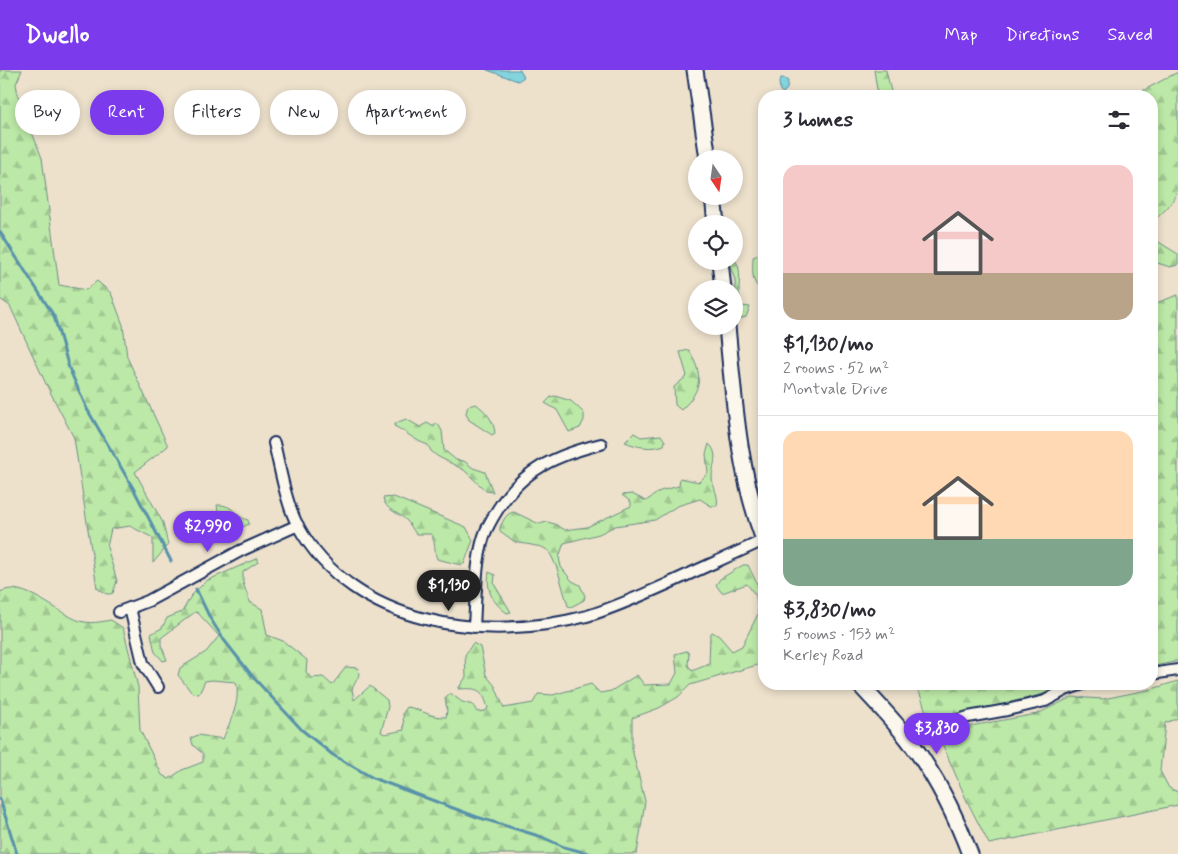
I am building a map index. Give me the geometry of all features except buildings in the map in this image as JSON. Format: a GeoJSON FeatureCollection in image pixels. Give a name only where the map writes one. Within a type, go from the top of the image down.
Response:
{"type":"FeatureCollection","features":[{"type":"Feature","properties":{"kind":"street"},"geometry":{"type":"LineString","coordinates":[[695,70],[707,150]]}},
{"type":"Feature","properties":{"kind":"street"},"geometry":{"type":"LineString","coordinates":[[728,335],[738,440],[748,495],[758,523]]}},
{"type":"Feature","properties":{"kind":"street"},"geometry":{"type":"LineString","coordinates":[[274,443],[285,488],[298,526],[310,544],[329,566],[339,576],[391,609],[432,621],[474,627],[535,626],[587,616],[630,601],[758,543]]}},
{"type":"Feature","properties":{"kind":"street"},"geometry":{"type":"LineString","coordinates":[[474,627],[479,557],[484,534],[503,502],[514,488],[541,465],[572,451],[601,444]]}},
{"type":"Feature","properties":{"kind":"street"},"geometry":{"type":"LineString","coordinates":[[119,612],[148,601],[240,551],[298,526]]}},
{"type":"Feature","properties":{"kind":"street"},"geometry":{"type":"LineString","coordinates":[[130,608],[143,663],[158,687]]}},
{"type":"Feature","properties":{"kind":"street"},"geometry":{"type":"LineString","coordinates":[[1158,673],[1178,670]]}},
{"type":"Feature","properties":{"kind":"street"},"geometry":{"type":"LineString","coordinates":[[864,690],[908,739],[925,763],[951,810],[970,854]]}},
{"type":"Feature","properties":{"kind":"street"},"geometry":{"type":"LineString","coordinates":[[908,739],[925,730],[968,716],[1007,710],[1045,701],[1065,690]]}},
{"type":"Feature","properties":{"kind":"green space"},"geometry":{"type":"Polygon","coordinates":[[[0,70],[22,70],[16,84],[17,90],[15,90],[15,135],[33,135],[42,158],[59,285],[86,290],[97,281],[111,293],[123,325],[127,357],[168,446],[135,472],[163,523],[168,545],[153,563],[153,538],[130,526],[111,529],[107,547],[117,581],[111,594],[97,588],[74,438],[46,384],[10,306],[0,299],[0,70]]]}},
{"type":"Feature","properties":{"kind":"green space"},"geometry":{"type":"Polygon","coordinates":[[[874,70],[886,70],[891,90],[877,90],[874,70]]]}},
{"type":"Feature","properties":{"kind":"green space"},"geometry":{"type":"Polygon","coordinates":[[[1178,72],[1178,189],[1171,203],[1158,217],[1158,90],[1144,90],[1178,72]]]}},
{"type":"Feature","properties":{"kind":"green space"},"geometry":{"type":"Polygon","coordinates":[[[1158,242],[1178,254],[1178,265],[1170,267],[1158,263],[1158,242]]]}},
{"type":"Feature","properties":{"kind":"green space"},"geometry":{"type":"Polygon","coordinates":[[[758,255],[758,287],[754,280],[753,257],[758,255]]]}},
{"type":"Feature","properties":{"kind":"green space"},"geometry":{"type":"Polygon","coordinates":[[[731,270],[739,270],[740,280],[735,280],[731,270]]]}},
{"type":"Feature","properties":{"kind":"green space"},"geometry":{"type":"Polygon","coordinates":[[[1178,295],[1178,661],[1158,665],[1158,302],[1178,295]]]}},
{"type":"Feature","properties":{"kind":"green space"},"geometry":{"type":"Polygon","coordinates":[[[743,306],[750,307],[746,317],[743,318],[743,306]]]}},
{"type":"Feature","properties":{"kind":"green space"},"geometry":{"type":"Polygon","coordinates":[[[689,350],[697,367],[698,382],[694,395],[681,410],[675,405],[674,387],[687,376],[680,352],[689,350]]]}},
{"type":"Feature","properties":{"kind":"green space"},"geometry":{"type":"Polygon","coordinates":[[[555,396],[571,401],[584,413],[584,420],[580,428],[569,432],[557,410],[545,403],[555,396]]]}},
{"type":"Feature","properties":{"kind":"green space"},"geometry":{"type":"Polygon","coordinates":[[[476,404],[491,420],[495,433],[492,435],[469,420],[466,413],[468,406],[476,404]]]}},
{"type":"Feature","properties":{"kind":"green space"},"geometry":{"type":"Polygon","coordinates":[[[406,419],[420,427],[427,423],[434,427],[434,424],[438,424],[442,431],[444,450],[456,460],[464,461],[473,468],[485,472],[493,492],[486,491],[464,470],[437,456],[428,445],[394,426],[396,423],[406,419]]]}},
{"type":"Feature","properties":{"kind":"green space"},"geometry":{"type":"Polygon","coordinates":[[[634,433],[641,437],[661,435],[665,441],[664,445],[644,447],[625,442],[634,433]]]}},
{"type":"Feature","properties":{"kind":"green space"},"geometry":{"type":"Polygon","coordinates":[[[709,444],[715,456],[712,478],[717,506],[711,506],[700,499],[677,506],[655,520],[615,526],[599,534],[564,543],[559,557],[561,567],[572,581],[580,585],[585,596],[584,600],[571,607],[568,606],[557,568],[549,551],[542,547],[515,542],[500,531],[505,518],[514,512],[539,524],[547,522],[565,530],[587,527],[631,506],[631,502],[622,495],[632,494],[646,501],[660,491],[679,486],[680,478],[699,482],[708,473],[706,454],[709,444]]]}},
{"type":"Feature","properties":{"kind":"green space"},"geometry":{"type":"Polygon","coordinates":[[[394,497],[466,527],[473,540],[464,564],[461,565],[437,559],[431,534],[416,534],[403,517],[389,509],[383,498],[394,497]]]}},
{"type":"Feature","properties":{"kind":"green space"},"geometry":{"type":"Polygon","coordinates":[[[217,505],[223,505],[231,509],[248,520],[249,524],[228,534],[221,525],[217,505]]]}},
{"type":"Feature","properties":{"kind":"green space"},"geometry":{"type":"Polygon","coordinates":[[[258,558],[258,562],[243,572],[243,583],[250,602],[262,609],[267,635],[283,641],[307,660],[306,672],[311,678],[323,677],[332,685],[346,667],[358,668],[359,675],[352,689],[354,700],[370,686],[387,700],[388,707],[381,732],[385,734],[404,730],[403,713],[407,707],[435,716],[446,717],[445,698],[450,693],[462,702],[473,705],[477,712],[485,711],[488,708],[484,696],[475,689],[458,689],[466,677],[465,655],[473,643],[480,647],[486,675],[495,686],[504,708],[533,703],[538,694],[553,695],[591,684],[600,693],[611,691],[637,675],[644,685],[671,684],[677,673],[675,654],[687,651],[689,654],[688,665],[692,671],[709,664],[710,635],[712,632],[719,636],[732,651],[742,646],[758,614],[758,665],[690,685],[678,697],[659,708],[632,718],[632,749],[645,801],[637,854],[0,854],[0,592],[9,589],[19,590],[80,621],[92,623],[111,620],[123,628],[138,687],[140,730],[162,775],[169,779],[182,770],[203,762],[203,754],[193,745],[191,738],[198,735],[223,739],[236,704],[236,682],[205,681],[199,694],[192,693],[178,675],[180,668],[206,652],[219,636],[198,613],[195,612],[161,638],[161,645],[167,660],[163,661],[155,652],[151,634],[162,628],[167,618],[182,612],[191,596],[206,581],[258,558]]]}},
{"type":"Feature","properties":{"kind":"green space"},"geometry":{"type":"Polygon","coordinates":[[[743,565],[748,565],[758,586],[758,614],[756,596],[747,584],[722,593],[716,585],[720,579],[743,565]]]}},
{"type":"Feature","properties":{"kind":"green space"},"geometry":{"type":"Polygon","coordinates":[[[489,572],[495,575],[494,584],[511,612],[507,613],[497,605],[491,596],[488,585],[489,572]]]}},
{"type":"Feature","properties":{"kind":"green space"},"geometry":{"type":"Polygon","coordinates":[[[1178,681],[1178,718],[1165,723],[1160,771],[1169,788],[1178,792],[1178,805],[989,844],[967,801],[937,732],[1037,714],[1072,697],[1103,699],[1147,690],[1158,690],[1158,687],[1178,681]]]}},
{"type":"Feature","properties":{"kind":"green space"},"geometry":{"type":"Polygon","coordinates":[[[917,690],[1051,690],[1048,693],[957,715],[927,715],[917,690]]]}},
{"type":"Feature","properties":{"kind":"water"},"geometry":{"type":"Polygon","coordinates":[[[487,70],[520,70],[524,77],[518,81],[487,70]]]}},
{"type":"Feature","properties":{"kind":"water"},"geometry":{"type":"Polygon","coordinates":[[[781,78],[788,81],[786,90],[780,90],[779,82],[781,78]]]}},
{"type":"Feature","properties":{"kind":"waterway"},"geometry":{"type":"LineString","coordinates":[[0,232],[54,316],[69,368],[87,409],[133,488],[171,561]]}},
{"type":"Feature","properties":{"kind":"waterway"},"geometry":{"type":"LineString","coordinates":[[196,589],[210,618],[224,640],[253,677],[302,730],[333,755],[373,778],[477,817],[542,837],[564,847],[591,854]]}},
{"type":"Feature","properties":{"kind":"waterway"},"geometry":{"type":"LineString","coordinates":[[0,799],[17,854]]}}]}
